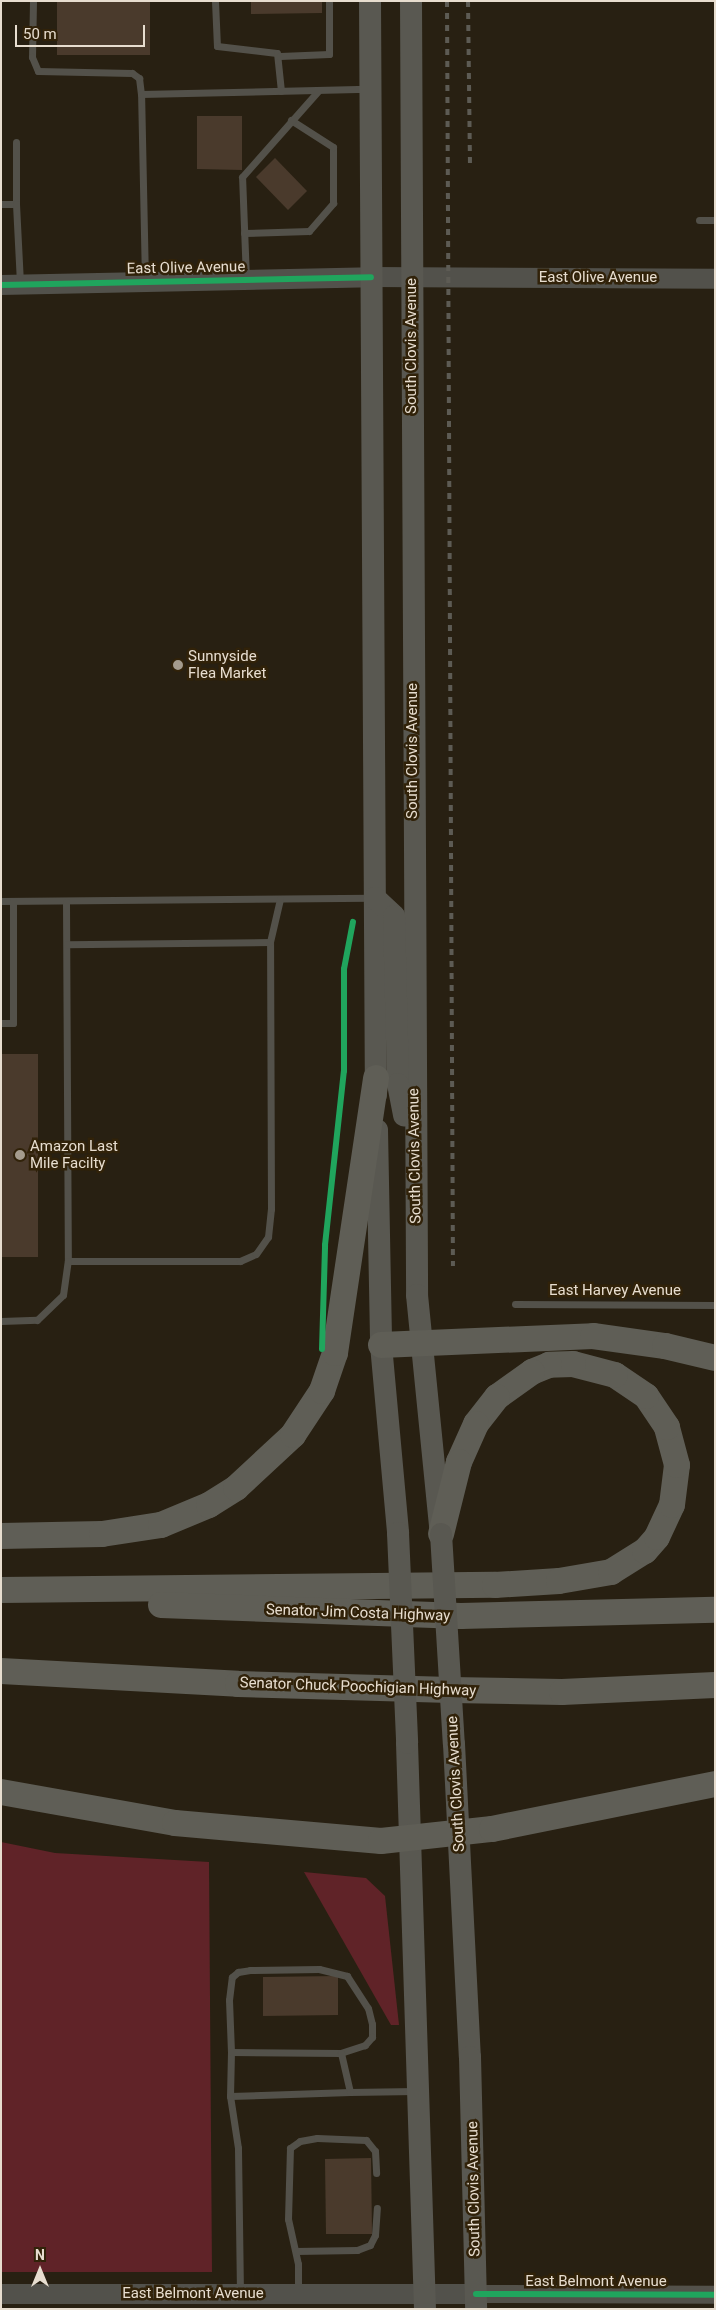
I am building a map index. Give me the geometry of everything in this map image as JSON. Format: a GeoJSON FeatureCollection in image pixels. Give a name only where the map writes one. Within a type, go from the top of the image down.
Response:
{"type":"FeatureCollection","features":[{"type":"Feature","properties":{"kind":"highway"},"geometry":{"type":"LineString","coordinates":[[1,1536],[134,1531],[160,1525],[209,1505],[236,1488],[293,1435],[322,1391],[335,1353],[376,1078]]}},
{"type":"Feature","properties":{"kind":"highway"},"geometry":{"type":"LineString","coordinates":[[381,1345],[593,1336],[665,1346],[715,1358]]}},
{"type":"Feature","properties":{"kind":"highway"},"geometry":{"type":"LineString","coordinates":[[1,1590],[495,1585],[603,1574],[629,1564],[645,1551],[666,1520],[672,1505],[677,1465],[667,1427],[646,1396],[615,1375],[573,1364],[549,1365],[532,1372],[497,1397],[476,1424],[459,1462],[441,1534]]}},
{"type":"Feature","properties":{"kind":"highway","name":"Senator Jim Costa Highway"},"geometry":{"type":"LineString","coordinates":[[1,1595],[357,1614],[570,1616],[715,1610]]}},
{"type":"Feature","properties":{"kind":"highway","name":"Senator Chuck Poochigian Highway"},"geometry":{"type":"LineString","coordinates":[[1,1671],[451,1690],[562,1692],[715,1685]]}},
{"type":"Feature","properties":{"kind":"highway"},"geometry":{"type":"LineString","coordinates":[[1,1792],[69,1807],[220,1829],[411,1840],[459,1835],[715,1784]]}},
{"type":"Feature","properties":{"kind":"main road"},"geometry":{"type":"LineString","coordinates":[[370,1],[376,1078],[381,1345],[398,1533],[421,2091],[425,2302]]}},
{"type":"Feature","properties":{"kind":"main road","name":"South Clovis Avenue"},"geometry":{"type":"LineString","coordinates":[[410,1],[415,1170],[420,1342],[441,1534],[459,1835],[470,2057],[476,2302]]}},
{"type":"Feature","properties":{"kind":"main road","name":"East Olive Avenue"},"geometry":{"type":"LineString","coordinates":[[10,285],[371,277],[715,279]]}},
{"type":"Feature","properties":{"kind":"main road"},"geometry":{"type":"LineString","coordinates":[[375,898],[394,916],[398,1084],[415,1170]]}},
{"type":"Feature","properties":{"kind":"main road","name":"East Belmont Avenue"},"geometry":{"type":"LineString","coordinates":[[1,2294],[298,2294],[425,2302],[476,2302]]}},
{"type":"Feature","properties":{"kind":"street","name":"East Belmont Avenue"},"geometry":{"type":"LineString","coordinates":[[476,2302],[715,2295]]}},
{"type":"Feature","properties":{"kind":"lane"},"geometry":{"type":"LineString","coordinates":[[33,1],[32,57],[38,71],[132,73],[139,78],[141,94],[145,282]]}},
{"type":"Feature","properties":{"kind":"lane"},"geometry":{"type":"LineString","coordinates":[[214,1],[217,46],[268,50],[280,56],[329,54],[329,1]]}},
{"type":"Feature","properties":{"kind":"lane"},"geometry":{"type":"LineString","coordinates":[[280,56],[282,91]]}},
{"type":"Feature","properties":{"kind":"lane"},"geometry":{"type":"LineString","coordinates":[[141,94],[370,89]]}},
{"type":"Feature","properties":{"kind":"lane"},"geometry":{"type":"LineString","coordinates":[[246,279],[242,177],[319,90]]}},
{"type":"Feature","properties":{"kind":"lane"},"geometry":{"type":"LineString","coordinates":[[244,233],[309,231],[333,204],[333,148],[291,120]]}},
{"type":"Feature","properties":{"kind":"lane"},"geometry":{"type":"LineString","coordinates":[[10,285],[16,204],[16,142]]}},
{"type":"Feature","properties":{"kind":"lane"},"geometry":{"type":"LineString","coordinates":[[1,204],[16,204]]}},
{"type":"Feature","properties":{"kind":"lane"},"geometry":{"type":"LineString","coordinates":[[699,220],[715,220]]}},
{"type":"Feature","properties":{"kind":"lane"},"geometry":{"type":"LineString","coordinates":[[1,901],[66,902],[375,898]]}},
{"type":"Feature","properties":{"kind":"lane"},"geometry":{"type":"LineString","coordinates":[[68,1261],[240,1261],[256,1254],[268,1237],[271,1209],[270,942],[280,899]]}},
{"type":"Feature","properties":{"kind":"lane"},"geometry":{"type":"LineString","coordinates":[[1,1023],[13,1023],[13,901]]}},
{"type":"Feature","properties":{"kind":"lane"},"geometry":{"type":"LineString","coordinates":[[1,1320],[38,1320],[63,1295],[68,1261],[66,902]]}},
{"type":"Feature","properties":{"kind":"lane"},"geometry":{"type":"LineString","coordinates":[[67,944],[270,942]]}},
{"type":"Feature","properties":{"kind":"lane","name":"East Harvey Avenue"},"geometry":{"type":"LineString","coordinates":[[515,1304],[715,1305]]}},
{"type":"Feature","properties":{"kind":"lane"},"geometry":{"type":"LineString","coordinates":[[231,2052],[341,2053],[365,2045],[372,2037],[372,2024],[368,2008],[347,1976],[319,1969],[250,1970],[238,1972],[232,1977],[228,2000],[231,2052],[230,2096],[238,2148],[240,2294]]}},
{"type":"Feature","properties":{"kind":"lane"},"geometry":{"type":"LineString","coordinates":[[341,2053],[350,2092]]}},
{"type":"Feature","properties":{"kind":"lane"},"geometry":{"type":"LineString","coordinates":[[230,2096],[421,2091]]}},
{"type":"Feature","properties":{"kind":"lane"},"geometry":{"type":"LineString","coordinates":[[298,2294],[296,2251],[288,2219],[290,2148],[300,2141],[317,2138],[366,2140],[375,2151],[376,2173]]}},
{"type":"Feature","properties":{"kind":"lane"},"geometry":{"type":"LineString","coordinates":[[296,2251],[356,2250],[370,2245],[375,2235],[377,2208]]}},
{"type":"Feature","properties":{"kind":"shaded area"},"geometry":{"type":"Polygon","coordinates":[[[1,1842],[55,1853],[209,1862],[212,2272],[1,2272],[1,1842]]]}},
{"type":"Feature","properties":{"kind":"shaded area"},"geometry":{"type":"Polygon","coordinates":[[[304,1872],[366,1878],[385,1896],[399,2025],[391,2025],[304,1872]]]}},
{"type":"Feature","properties":{"kind":"building"},"geometry":{"type":"Polygon","coordinates":[[[57,1],[150,1],[150,55],[57,55],[57,1]]]}},
{"type":"Feature","properties":{"kind":"building"},"geometry":{"type":"Polygon","coordinates":[[[251,1],[322,1],[322,13],[251,14],[251,1]]]}},
{"type":"Feature","properties":{"kind":"building"},"geometry":{"type":"Polygon","coordinates":[[[197,116],[242,116],[242,170],[197,169],[197,116]]]}},
{"type":"Feature","properties":{"kind":"building"},"geometry":{"type":"Polygon","coordinates":[[[275,158],[307,191],[288,210],[256,177],[275,158]]]}},
{"type":"Feature","properties":{"kind":"building","name":"Amazon Last Mile Facilty"},"geometry":{"type":"Polygon","coordinates":[[[1,1054],[38,1054],[38,1257],[1,1257],[1,1054]]]}},
{"type":"Feature","properties":{"kind":"building"},"geometry":{"type":"Polygon","coordinates":[[[338,1976],[338,2015],[263,2016],[263,1977],[338,1976]]]}},
{"type":"Feature","properties":{"kind":"building"},"geometry":{"type":"Polygon","coordinates":[[[371,2158],[372,2234],[326,2234],[325,2159],[371,2158]]]}},
{"type":"Feature","properties":{"kind":"railway"},"geometry":{"type":"LineString","coordinates":[[447,1],[453,1266]]}},
{"type":"Feature","properties":{"kind":"railway"},"geometry":{"type":"LineString","coordinates":[[468,1],[470,169]]}},
{"type":"Feature","properties":{"kind":"cycle path"},"geometry":{"type":"LineString","coordinates":[[1,285],[371,277]]}},
{"type":"Feature","properties":{"kind":"cycle path"},"geometry":{"type":"LineString","coordinates":[[322,1349],[325,1245],[344,1071],[344,969],[353,922]]}},
{"type":"Feature","properties":{"kind":"cycle path"},"geometry":{"type":"LineString","coordinates":[[476,2294],[715,2295]]}},
{"type":"Feature","properties":{"kind":"place","name":"Sunnyside Flea Market"},"geometry":{"type":"Point","coordinates":[178,665]}},
{"type":"Feature","properties":{"kind":"place","name":"Amazon Last Mile Facilty"},"geometry":{"type":"Point","coordinates":[20,1155]}}]}
